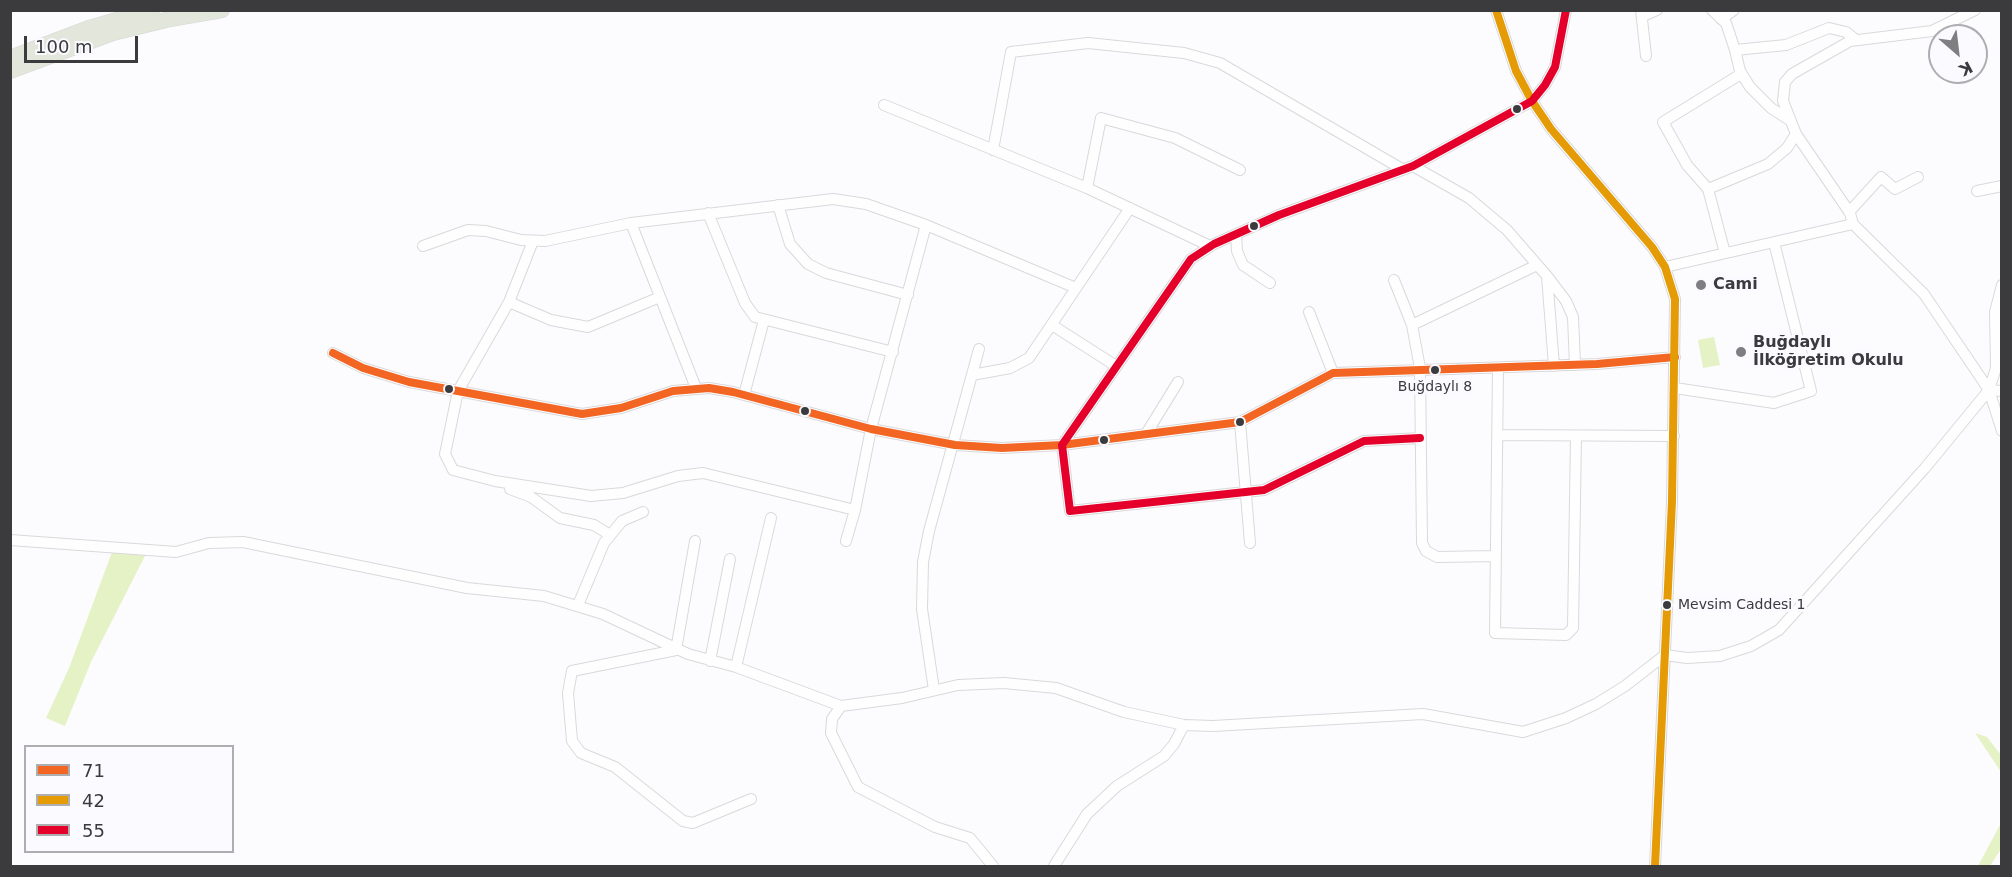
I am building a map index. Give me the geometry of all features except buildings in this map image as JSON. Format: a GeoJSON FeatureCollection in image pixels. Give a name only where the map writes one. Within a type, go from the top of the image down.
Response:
{"type":"FeatureCollection","features":[{"type":"Feature","properties":{"kind":"highway"},"geometry":{"type":"LineString","coordinates":[[10,58],[88,28],[152,10]]}},
{"type":"Feature","properties":{"kind":"highway"},"geometry":{"type":"LineString","coordinates":[[10,71],[113,33],[170,19],[222,10]]}},
{"type":"Feature","properties":{"kind":"street"},"geometry":{"type":"LineString","coordinates":[[1496,10],[1510,56],[1532,101],[1551,129],[1652,247],[1665,267],[1675,299],[1674,436],[1655,867]]}},
{"type":"Feature","properties":{"kind":"street"},"geometry":{"type":"LineString","coordinates":[[1420,438],[1364,441],[1264,490],[1070,511],[1062,445],[1184,266],[1210,246],[1288,211],[1408,167],[1532,101],[1545,85],[1555,67],[1566,10]]}},
{"type":"Feature","properties":{"kind":"street"},"geometry":{"type":"LineString","coordinates":[[1646,56],[1642,13],[1657,10]]}},
{"type":"Feature","properties":{"kind":"street"},"geometry":{"type":"LineString","coordinates":[[1712,10],[1726,23],[1741,74],[1763,101],[1791,121]]}},
{"type":"Feature","properties":{"kind":"street"},"geometry":{"type":"LineString","coordinates":[[1721,19],[1734,10]]}},
{"type":"Feature","properties":{"kind":"street"},"geometry":{"type":"LineString","coordinates":[[1975,10],[1932,31],[1845,43],[1788,78],[1783,87],[1782,96],[1796,134],[1850,212],[1853,224],[1924,294],[1989,390],[2001,431]]}},
{"type":"Feature","properties":{"kind":"street"},"geometry":{"type":"LineString","coordinates":[[1735,50],[1786,45],[1829,28],[1846,32],[1856,40]]}},
{"type":"Feature","properties":{"kind":"street"},"geometry":{"type":"LineString","coordinates":[[993,150],[1011,52],[1088,43],[1184,53],[1220,63],[1468,198],[1507,230],[1566,301],[1573,317],[1575,365]]}},
{"type":"Feature","properties":{"kind":"street"},"geometry":{"type":"LineString","coordinates":[[1725,253],[1708,189],[1686,165],[1664,122],[1741,74]]}},
{"type":"Feature","properties":{"kind":"street"},"geometry":{"type":"LineString","coordinates":[[884,105],[1088,188],[1210,246]]}},
{"type":"Feature","properties":{"kind":"street"},"geometry":{"type":"LineString","coordinates":[[1088,188],[1101,118],[1175,138],[1240,170]]}},
{"type":"Feature","properties":{"kind":"street"},"geometry":{"type":"LineString","coordinates":[[1708,189],[1768,164],[1787,148],[1796,134]]}},
{"type":"Feature","properties":{"kind":"street"},"geometry":{"type":"LineString","coordinates":[[1850,212],[1881,177],[1895,189],[1918,177]]}},
{"type":"Feature","properties":{"kind":"street"},"geometry":{"type":"LineString","coordinates":[[1977,191],[2001,186]]}},
{"type":"Feature","properties":{"kind":"street"},"geometry":{"type":"LineString","coordinates":[[423,246],[451,234],[474,230],[533,241],[558,240],[631,222],[811,200],[844,200],[866,204],[926,225],[1076,288]]}},
{"type":"Feature","properties":{"kind":"street"},"geometry":{"type":"LineString","coordinates":[[778,205],[790,244],[808,264],[826,273],[908,295]]}},
{"type":"Feature","properties":{"kind":"street"},"geometry":{"type":"LineString","coordinates":[[972,375],[1010,368],[1029,358],[1130,208]]}},
{"type":"Feature","properties":{"kind":"street"},"geometry":{"type":"LineString","coordinates":[[708,213],[751,313],[764,320],[893,352]]}},
{"type":"Feature","properties":{"kind":"street"},"geometry":{"type":"LineString","coordinates":[[631,222],[696,388]]}},
{"type":"Feature","properties":{"kind":"street"},"geometry":{"type":"LineString","coordinates":[[1665,267],[1853,224]]}},
{"type":"Feature","properties":{"kind":"street"},"geometry":{"type":"LineString","coordinates":[[846,541],[855,510],[871,429],[926,225]]}},
{"type":"Feature","properties":{"kind":"street"},"geometry":{"type":"LineString","coordinates":[[1236,234],[1238,256],[1243,265],[1270,283]]}},
{"type":"Feature","properties":{"kind":"street"},"geometry":{"type":"LineString","coordinates":[[533,241],[509,302],[458,391],[445,454],[446,462],[459,474],[600,496],[622,493],[685,474],[703,473],[855,510]]}},
{"type":"Feature","properties":{"kind":"street"},"geometry":{"type":"LineString","coordinates":[[1675,388],[1774,403],[1811,391],[1774,242]]}},
{"type":"Feature","properties":{"kind":"street"},"geometry":{"type":"LineString","coordinates":[[1412,326],[1537,265]]}},
{"type":"Feature","properties":{"kind":"street"},"geometry":{"type":"LineString","coordinates":[[1546,276],[1554,366]]}},
{"type":"Feature","properties":{"kind":"street"},"geometry":{"type":"LineString","coordinates":[[1394,280],[1412,326],[1420,368],[1420,539],[1424,548],[1437,557],[1496,556]]}},
{"type":"Feature","properties":{"kind":"street"},"geometry":{"type":"LineString","coordinates":[[10,540],[176,552],[209,543],[243,542],[467,588],[525,592],[578,605],[710,661],[736,667],[841,706],[986,683],[1056,688],[1124,712],[1184,725],[1213,726],[1424,714],[1523,732],[1596,704],[1625,686],[1665,655],[1687,658],[1720,656],[1751,646],[1779,630],[1925,468],[1989,390],[1996,368],[1995,312],[2001,285]]}},
{"type":"Feature","properties":{"kind":"street"},"geometry":{"type":"LineString","coordinates":[[509,302],[551,320],[588,327],[660,297]]}},
{"type":"Feature","properties":{"kind":"street"},"geometry":{"type":"LineString","coordinates":[[1310,312],[1333,373]]}},
{"type":"Feature","properties":{"kind":"street"},"geometry":{"type":"LineString","coordinates":[[744,395],[764,320]]}},
{"type":"Feature","properties":{"kind":"street"},"geometry":{"type":"LineString","coordinates":[[1052,325],[1116,366]]}},
{"type":"Feature","properties":{"kind":"street"},"geometry":{"type":"LineString","coordinates":[[934,690],[922,609],[922,570],[929,531],[955,445],[980,349]]}},
{"type":"Feature","properties":{"kind":"street"},"geometry":{"type":"LineString","coordinates":[[333,353],[395,379],[582,414],[610,411],[662,393],[696,388],[721,389],[871,429],[955,445],[1014,448],[1062,445],[1240,422],[1333,373],[1420,368],[1554,366],[1675,357]]}},
{"type":"Feature","properties":{"kind":"street"},"geometry":{"type":"LineString","coordinates":[[1497,368],[1495,633],[1566,635],[1573,628],[1576,596],[1576,436]]}},
{"type":"Feature","properties":{"kind":"street"},"geometry":{"type":"LineString","coordinates":[[1146,434],[1178,382]]}},
{"type":"Feature","properties":{"kind":"street"},"geometry":{"type":"LineString","coordinates":[[1989,390],[2001,391]]}},
{"type":"Feature","properties":{"kind":"street"},"geometry":{"type":"LineString","coordinates":[[1240,422],[1250,543]]}},
{"type":"Feature","properties":{"kind":"street"},"geometry":{"type":"LineString","coordinates":[[1497,435],[1674,436]]}},
{"type":"Feature","properties":{"kind":"street"},"geometry":{"type":"LineString","coordinates":[[495,481],[498,486],[531,497],[560,518],[594,525],[610,535]]}},
{"type":"Feature","properties":{"kind":"street"},"geometry":{"type":"LineString","coordinates":[[578,605],[604,543],[626,518],[643,512]]}},
{"type":"Feature","properties":{"kind":"street"},"geometry":{"type":"LineString","coordinates":[[736,667],[771,519]]}},
{"type":"Feature","properties":{"kind":"street"},"geometry":{"type":"LineString","coordinates":[[695,541],[677,648],[669,653],[572,671],[568,693],[573,745],[581,753],[615,767],[686,822],[693,823],[751,798]]}},
{"type":"Feature","properties":{"kind":"street"},"geometry":{"type":"LineString","coordinates":[[710,661],[730,559]]}},
{"type":"Feature","properties":{"kind":"street"},"geometry":{"type":"LineString","coordinates":[[841,706],[832,719],[831,733],[858,787],[935,827],[970,838],[993,867]]}},
{"type":"Feature","properties":{"kind":"street"},"geometry":{"type":"LineString","coordinates":[[1054,867],[1088,814],[1117,786],[1164,756],[1174,744],[1184,725]]}},
{"type":"Feature","properties":{"kind":"green space"},"geometry":{"type":"Polygon","coordinates":[[[1714,337],[1720,365],[1703,368],[1698,340],[1714,337]]]}},
{"type":"Feature","properties":{"kind":"green space"},"geometry":{"type":"Polygon","coordinates":[[[112,552],[146,554],[91,662],[65,726],[46,718],[69,668],[112,552]]]}},
{"type":"Feature","properties":{"kind":"green space"},"geometry":{"type":"Polygon","coordinates":[[[1975,733],[1987,737],[2001,755],[2001,772],[1975,733]]]}},
{"type":"Feature","properties":{"kind":"green space"},"geometry":{"type":"Polygon","coordinates":[[[2001,823],[2001,849],[1990,866],[1978,866],[2001,823]]]}},
{"type":"Feature","properties":{"kind":"transit line","name":"42"},"geometry":{"type":"LineString","coordinates":[[1496,10],[1516,71],[1532,101],[1551,129],[1652,247],[1665,267],[1675,299],[1672,501],[1655,866]]}},
{"type":"Feature","properties":{"kind":"transit line","name":"55"},"geometry":{"type":"LineString","coordinates":[[1420,438],[1364,441],[1264,490],[1070,511],[1062,445],[1191,259],[1214,244],[1279,215],[1413,166],[1532,101],[1545,85],[1555,67],[1566,10]]}},
{"type":"Feature","properties":{"kind":"transit line","name":"71"},"geometry":{"type":"LineString","coordinates":[[333,353],[363,368],[409,382],[582,414],[621,408],[673,391],[709,388],[733,392],[871,429],[955,445],[1002,448],[1062,445],[1240,422],[1333,373],[1597,364],[1675,357]]}},
{"type":"Feature","properties":{"kind":"place","name":"Cami"},"geometry":{"type":"Point","coordinates":[1701,285]}},
{"type":"Feature","properties":{"kind":"place","name":"Buğdaylı İlköğretim Okulu"},"geometry":{"type":"Point","coordinates":[1741,352]}},
{"type":"Feature","properties":{"kind":"place","name":"Buğdaylı 8"},"geometry":{"type":"Point","coordinates":[1435,370]}},
{"type":"Feature","properties":{"kind":"place","name":"Mevsim Caddesi 1"},"geometry":{"type":"Point","coordinates":[1667,605]}}]}
